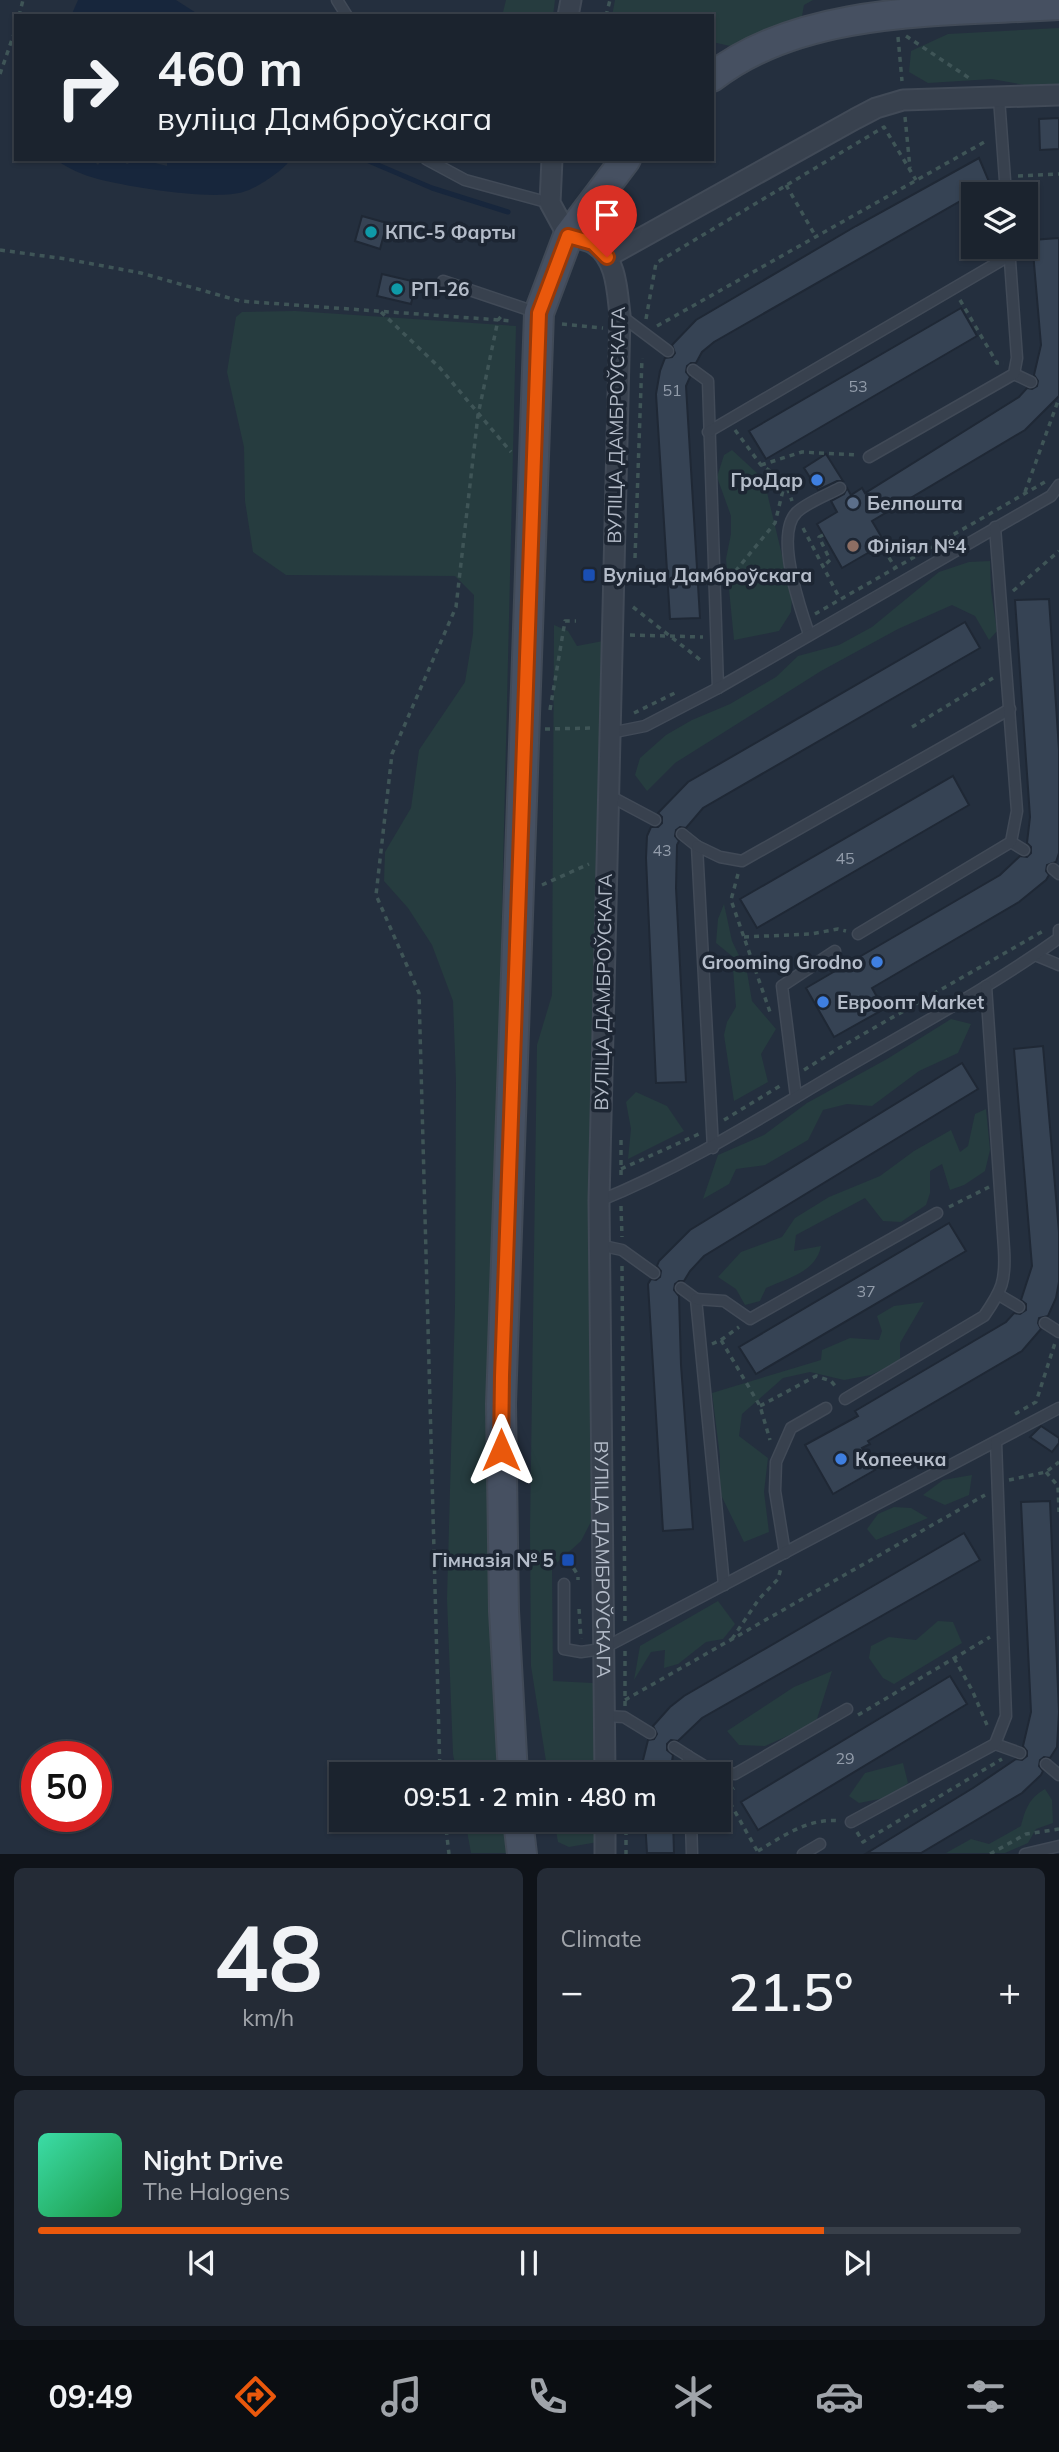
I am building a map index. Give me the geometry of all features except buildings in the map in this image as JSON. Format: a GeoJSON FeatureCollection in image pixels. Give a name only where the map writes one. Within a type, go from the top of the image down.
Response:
{"type":"FeatureCollection","features":[{"type":"Feature","properties":{"kind":"main road"},"geometry":{"type":"LineString","coordinates":[[714,76],[750,53],[790,37],[830,25],[920,6],[1059,5]]}},
{"type":"Feature","properties":{"kind":"main road"},"geometry":{"type":"LineString","coordinates":[[512,1762],[503,1611],[501,1404],[533,469],[535,319],[568,236],[624,161]]}},
{"type":"Feature","properties":{"kind":"main road"},"geometry":{"type":"LineString","coordinates":[[519,1832],[523,1853]]}},
{"type":"Feature","properties":{"kind":"street"},"geometry":{"type":"LineString","coordinates":[[552,161],[550,203],[568,236],[593,243],[607,257],[876,108],[1059,95]]}},
{"type":"Feature","properties":{"kind":"street","name":"ВУЛІЦА ДАМБРОЎСКАГА"},"geometry":{"type":"LineString","coordinates":[[605,1762],[599,1201],[620,315],[616,280],[607,257]]}},
{"type":"Feature","properties":{"kind":"street"},"geometry":{"type":"LineString","coordinates":[[605,1832],[606,1853]]}},
{"type":"Feature","properties":{"kind":"lane"},"geometry":{"type":"LineString","coordinates":[[999,98],[1005,182]]}},
{"type":"Feature","properties":{"kind":"lane"},"geometry":{"type":"LineString","coordinates":[[430,161],[465,180],[550,203]]}},
{"type":"Feature","properties":{"kind":"lane"},"geometry":{"type":"LineString","coordinates":[[708,432],[996,259]]}},
{"type":"Feature","properties":{"kind":"lane"},"geometry":{"type":"LineString","coordinates":[[1009,259],[1015,368],[1031,382]]}},
{"type":"Feature","properties":{"kind":"lane"},"geometry":{"type":"LineString","coordinates":[[443,282],[510,304],[535,319]]}},
{"type":"Feature","properties":{"kind":"lane"},"geometry":{"type":"LineString","coordinates":[[620,315],[668,351]]}},
{"type":"Feature","properties":{"kind":"lane"},"geometry":{"type":"LineString","coordinates":[[869,457],[1015,368]]}},
{"type":"Feature","properties":{"kind":"lane"},"geometry":{"type":"LineString","coordinates":[[693,370],[708,381],[718,688]]}},
{"type":"Feature","properties":{"kind":"lane"},"geometry":{"type":"LineString","coordinates":[[611,730],[645,726],[718,688],[995,527],[1055,498],[1056,481]]}},
{"type":"Feature","properties":{"kind":"lane"},"geometry":{"type":"LineString","coordinates":[[809,634],[787,550],[789,529],[796,513],[840,488]]}},
{"type":"Feature","properties":{"kind":"lane"},"geometry":{"type":"LineString","coordinates":[[858,934],[1011,842],[1017,811],[995,527]]}},
{"type":"Feature","properties":{"kind":"lane"},"geometry":{"type":"LineString","coordinates":[[682,834],[697,846],[720,857],[742,861],[1010,709]]}},
{"type":"Feature","properties":{"kind":"lane"},"geometry":{"type":"LineString","coordinates":[[607,795],[655,820]]}},
{"type":"Feature","properties":{"kind":"lane"},"geometry":{"type":"LineString","coordinates":[[1011,842],[1024,850]]}},
{"type":"Feature","properties":{"kind":"lane"},"geometry":{"type":"LineString","coordinates":[[697,846],[713,1148]]}},
{"type":"Feature","properties":{"kind":"lane"},"geometry":{"type":"LineString","coordinates":[[599,1201],[713,1148],[986,986],[1059,938],[1059,930]]}},
{"type":"Feature","properties":{"kind":"lane"},"geometry":{"type":"LineString","coordinates":[[796,1097],[782,986],[835,951]]}},
{"type":"Feature","properties":{"kind":"lane"},"geometry":{"type":"LineString","coordinates":[[1035,955],[1059,965]]}},
{"type":"Feature","properties":{"kind":"lane"},"geometry":{"type":"LineString","coordinates":[[845,1399],[984,1316],[999,1295],[1005,1273],[986,986]]}},
{"type":"Feature","properties":{"kind":"lane"},"geometry":{"type":"LineString","coordinates":[[681,1288],[696,1299],[724,1301],[750,1319],[937,1213]]}},
{"type":"Feature","properties":{"kind":"lane"},"geometry":{"type":"LineString","coordinates":[[599,1245],[622,1250],[654,1273]]}},
{"type":"Feature","properties":{"kind":"lane"},"geometry":{"type":"LineString","coordinates":[[999,1295],[1019,1307]]}},
{"type":"Feature","properties":{"kind":"lane"},"geometry":{"type":"LineString","coordinates":[[696,1299],[724,1585]]}},
{"type":"Feature","properties":{"kind":"lane"},"geometry":{"type":"LineString","coordinates":[[1045,1323],[1059,1331]]}},
{"type":"Feature","properties":{"kind":"lane"},"geometry":{"type":"LineString","coordinates":[[785,1553],[775,1491],[776,1462],[791,1428],[826,1408]]}},
{"type":"Feature","properties":{"kind":"lane"},"geometry":{"type":"LineString","coordinates":[[564,1584],[564,1649],[581,1652],[602,1649],[996,1441],[1057,1412]]}},
{"type":"Feature","properties":{"kind":"lane"},"geometry":{"type":"LineString","coordinates":[[995,1744],[1006,1716],[996,1441]]}},
{"type":"Feature","properties":{"kind":"lane"},"geometry":{"type":"LineString","coordinates":[[674,1747],[711,1770],[734,1774],[849,1714]]}},
{"type":"Feature","properties":{"kind":"lane"},"geometry":{"type":"LineString","coordinates":[[604,1716],[624,1717],[649,1733]]}},
{"type":"Feature","properties":{"kind":"lane"},"geometry":{"type":"LineString","coordinates":[[851,1822],[995,1744],[1020,1752]]}},
{"type":"Feature","properties":{"kind":"lane"},"geometry":{"type":"LineString","coordinates":[[688,1756],[688,1762]]}},
{"type":"Feature","properties":{"kind":"lane"},"geometry":{"type":"LineString","coordinates":[[1046,1764],[1059,1775]]}},
{"type":"Feature","properties":{"kind":"lane"},"geometry":{"type":"LineString","coordinates":[[691,1832],[692,1853]]}},
{"type":"Feature","properties":{"kind":"lane"},"geometry":{"type":"LineString","coordinates":[[803,1853],[820,1844]]}},
{"type":"Feature","properties":{"kind":"lane"},"geometry":{"type":"LineString","coordinates":[[1025,1853],[1059,1846]]}},
{"type":"Feature","properties":{"kind":"path"},"geometry":{"type":"LineString","coordinates":[[910,170],[898,31],[999,98]]}},
{"type":"Feature","properties":{"kind":"path"},"geometry":{"type":"LineString","coordinates":[[0,74],[14,34]]}},
{"type":"Feature","properties":{"kind":"path"},"geometry":{"type":"LineString","coordinates":[[646,324],[656,264],[884,127],[916,180]]}},
{"type":"Feature","properties":{"kind":"path"},"geometry":{"type":"LineString","coordinates":[[653,329],[988,140]]}},
{"type":"Feature","properties":{"kind":"path"},"geometry":{"type":"LineString","coordinates":[[1005,176],[1059,174]]}},
{"type":"Feature","properties":{"kind":"path"},"geometry":{"type":"LineString","coordinates":[[786,185],[816,237]]}},
{"type":"Feature","properties":{"kind":"path"},"geometry":{"type":"LineString","coordinates":[[0,250],[141,273],[240,301],[498,320],[535,319],[605,329]]}},
{"type":"Feature","properties":{"kind":"path"},"geometry":{"type":"LineString","coordinates":[[957,295],[997,363],[1015,368]]}},
{"type":"Feature","properties":{"kind":"path"},"geometry":{"type":"LineString","coordinates":[[440,1762],[419,993],[376,895],[392,754],[456,607],[478,415],[498,320],[510,304]]}},
{"type":"Feature","properties":{"kind":"path"},"geometry":{"type":"LineString","coordinates":[[379,311],[440,368],[522,465],[533,469]]}},
{"type":"Feature","properties":{"kind":"path"},"geometry":{"type":"LineString","coordinates":[[634,566],[642,358]]}},
{"type":"Feature","properties":{"kind":"path"},"geometry":{"type":"LineString","coordinates":[[1024,493],[1058,401],[1056,400]]}},
{"type":"Feature","properties":{"kind":"path"},"geometry":{"type":"LineString","coordinates":[[728,420],[761,465],[785,481],[796,513],[840,599]]}},
{"type":"Feature","properties":{"kind":"path"},"geometry":{"type":"LineString","coordinates":[[761,465],[802,452],[869,457]]}},
{"type":"Feature","properties":{"kind":"path"},"geometry":{"type":"LineString","coordinates":[[715,597],[775,523],[785,481]]}},
{"type":"Feature","properties":{"kind":"path"},"geometry":{"type":"LineString","coordinates":[[804,620],[1024,493],[1056,481]]}},
{"type":"Feature","properties":{"kind":"path"},"geometry":{"type":"LineString","coordinates":[[823,535],[818,537],[830,560],[823,567]]}},
{"type":"Feature","properties":{"kind":"path"},"geometry":{"type":"LineString","coordinates":[[875,549],[882,547],[895,568]]}},
{"type":"Feature","properties":{"kind":"path"},"geometry":{"type":"LineString","coordinates":[[1001,601],[1059,551]]}},
{"type":"Feature","properties":{"kind":"path"},"geometry":{"type":"LineString","coordinates":[[632,621],[633,607],[717,673]]}},
{"type":"Feature","properties":{"kind":"path"},"geometry":{"type":"LineString","coordinates":[[549,715],[565,621],[576,621]]}},
{"type":"Feature","properties":{"kind":"path"},"geometry":{"type":"LineString","coordinates":[[639,635],[716,637]]}},
{"type":"Feature","properties":{"kind":"path"},"geometry":{"type":"LineString","coordinates":[[912,727],[1007,670]]}},
{"type":"Feature","properties":{"kind":"path"},"geometry":{"type":"LineString","coordinates":[[540,729],[611,730],[629,716],[684,689]]}},
{"type":"Feature","properties":{"kind":"path"},"geometry":{"type":"LineString","coordinates":[[742,861],[731,900],[772,1015],[787,1027]]}},
{"type":"Feature","properties":{"kind":"path"},"geometry":{"type":"LineString","coordinates":[[537,887],[591,863]]}},
{"type":"Feature","properties":{"kind":"path"},"geometry":{"type":"LineString","coordinates":[[744,937],[811,934],[838,929],[858,934]]}},
{"type":"Feature","properties":{"kind":"path"},"geometry":{"type":"LineString","coordinates":[[794,1077],[1043,930]]}},
{"type":"Feature","properties":{"kind":"path"},"geometry":{"type":"LineString","coordinates":[[621,1136],[624,1717]]}},
{"type":"Feature","properties":{"kind":"path"},"geometry":{"type":"LineString","coordinates":[[937,1213],[999,1182]]}},
{"type":"Feature","properties":{"kind":"path"},"geometry":{"type":"LineString","coordinates":[[701,1349],[721,1340],[750,1319]]}},
{"type":"Feature","properties":{"kind":"path"},"geometry":{"type":"LineString","coordinates":[[1036,1402],[1059,1331]]}},
{"type":"Feature","properties":{"kind":"path"},"geometry":{"type":"LineString","coordinates":[[721,1340],[760,1406],[776,1462]]}},
{"type":"Feature","properties":{"kind":"path"},"geometry":{"type":"LineString","coordinates":[[760,1406],[817,1376],[831,1381],[845,1399]]}},
{"type":"Feature","properties":{"kind":"path"},"geometry":{"type":"LineString","coordinates":[[625,1700],[1009,1480],[1046,1472],[1059,1462]]}},
{"type":"Feature","properties":{"kind":"path"},"geometry":{"type":"LineString","coordinates":[[1046,1472],[1058,1486],[1059,1512]]}},
{"type":"Feature","properties":{"kind":"path"},"geometry":{"type":"LineString","coordinates":[[731,1639],[759,1599],[778,1579],[785,1553]]}},
{"type":"Feature","properties":{"kind":"path"},"geometry":{"type":"LineString","coordinates":[[849,1714],[1004,1629]]}},
{"type":"Feature","properties":{"kind":"path"},"geometry":{"type":"LineString","coordinates":[[954,1658],[972,1690],[995,1744]]}},
{"type":"Feature","properties":{"kind":"path"},"geometry":{"type":"LineString","coordinates":[[731,1805],[758,1852],[784,1835],[828,1819],[851,1822],[863,1842],[1003,1759],[1008,1746]]}},
{"type":"Feature","properties":{"kind":"path"},"geometry":{"type":"LineString","coordinates":[[731,1781],[734,1774]]}},
{"type":"Feature","properties":{"kind":"path"},"geometry":{"type":"LineString","coordinates":[[731,1790],[736,1787]]}},
{"type":"Feature","properties":{"kind":"path"},"geometry":{"type":"LineString","coordinates":[[990,1853],[1026,1834],[1059,1829]]}},
{"type":"Feature","properties":{"kind":"path"},"geometry":{"type":"LineString","coordinates":[[446,1832],[449,1853]]}},
{"type":"Feature","properties":{"kind":"path"},"geometry":{"type":"LineString","coordinates":[[626,1832],[626,1853]]}},
{"type":"Feature","properties":{"kind":"green space"},"geometry":{"type":"Polygon","coordinates":[[[506,0],[555,0],[553,14],[502,14],[506,0]]]}},
{"type":"Feature","properties":{"kind":"green space"},"geometry":{"type":"Polygon","coordinates":[[[615,0],[813,0],[804,5],[802,16],[758,41],[735,47],[714,42],[714,14],[612,14],[615,0]]]}},
{"type":"Feature","properties":{"kind":"green space"},"geometry":{"type":"Polygon","coordinates":[[[1059,28],[1059,86],[1035,87],[992,79],[928,83],[909,72],[911,51],[948,34],[1059,28]]]}},
{"type":"Feature","properties":{"kind":"green space"},"geometry":{"type":"Polygon","coordinates":[[[295,311],[516,326],[493,1285],[491,1607],[493,1698],[499,1762],[455,1762],[453,1754],[447,1599],[455,1307],[456,1081],[453,1001],[432,945],[408,908],[384,881],[385,852],[411,808],[419,750],[465,682],[473,634],[474,595],[455,576],[286,575],[253,552],[245,501],[244,447],[227,372],[236,317],[242,312],[295,311]]]}},
{"type":"Feature","properties":{"kind":"green space"},"geometry":{"type":"Polygon","coordinates":[[[732,450],[765,484],[792,597],[791,612],[779,631],[734,640],[726,559],[731,516],[717,477],[724,455],[732,450]]]}},
{"type":"Feature","properties":{"kind":"green space"},"geometry":{"type":"Polygon","coordinates":[[[990,561],[997,631],[989,640],[975,616],[952,605],[898,629],[821,671],[675,763],[647,791],[635,775],[640,758],[666,735],[692,720],[730,704],[776,677],[798,656],[839,645],[872,627],[939,572],[969,562],[990,561]]]}},
{"type":"Feature","properties":{"kind":"green space"},"geometry":{"type":"Polygon","coordinates":[[[554,625],[568,631],[577,646],[603,641],[595,1514],[581,1541],[552,1567],[553,1681],[593,1683],[596,1762],[546,1762],[531,1666],[530,1530],[537,1045],[552,995],[554,625]]]}},
{"type":"Feature","properties":{"kind":"green space"},"geometry":{"type":"Polygon","coordinates":[[[724,904],[732,941],[747,972],[752,1001],[776,1029],[761,1054],[768,1082],[734,1101],[724,1035],[727,1022],[736,1007],[732,956],[716,943],[718,919],[724,904]]]}},
{"type":"Feature","properties":{"kind":"green space"},"geometry":{"type":"Polygon","coordinates":[[[951,1019],[971,1024],[958,1053],[919,1071],[872,1106],[847,1104],[823,1110],[808,1140],[765,1165],[736,1169],[729,1184],[703,1199],[718,1155],[764,1135],[807,1103],[887,1059],[951,1019]]]}},
{"type":"Feature","properties":{"kind":"green space"},"geometry":{"type":"Polygon","coordinates":[[[636,1092],[667,1106],[684,1131],[628,1159],[631,1129],[626,1102],[636,1092]]]}},
{"type":"Feature","properties":{"kind":"green space"},"geometry":{"type":"Polygon","coordinates":[[[986,1109],[990,1150],[985,1171],[964,1185],[950,1190],[942,1164],[930,1171],[930,1193],[926,1205],[901,1222],[883,1221],[865,1198],[796,1235],[794,1251],[821,1246],[818,1255],[800,1273],[766,1288],[760,1301],[745,1305],[736,1289],[718,1277],[741,1252],[782,1237],[795,1218],[829,1197],[880,1176],[914,1151],[951,1130],[960,1152],[968,1146],[975,1114],[986,1109]]]}},
{"type":"Feature","properties":{"kind":"green space"},"geometry":{"type":"Polygon","coordinates":[[[924,1302],[900,1343],[900,1361],[871,1375],[844,1380],[810,1372],[783,1378],[742,1414],[739,1436],[768,1458],[764,1492],[769,1532],[744,1542],[720,1493],[720,1457],[712,1393],[821,1360],[822,1350],[850,1338],[879,1340],[882,1331],[877,1316],[894,1306],[924,1302]]]}},
{"type":"Feature","properties":{"kind":"green space"},"geometry":{"type":"Polygon","coordinates":[[[972,1475],[969,1495],[945,1505],[923,1495],[943,1480],[972,1475]]]}},
{"type":"Feature","properties":{"kind":"green space"},"geometry":{"type":"Polygon","coordinates":[[[894,1507],[911,1508],[928,1518],[876,1540],[867,1529],[878,1514],[894,1507]]]}},
{"type":"Feature","properties":{"kind":"green space"},"geometry":{"type":"Polygon","coordinates":[[[718,1601],[735,1624],[723,1639],[706,1642],[678,1664],[664,1668],[665,1650],[651,1652],[634,1680],[640,1646],[718,1601]]]}},
{"type":"Feature","properties":{"kind":"green space"},"geometry":{"type":"Polygon","coordinates":[[[938,1621],[953,1622],[962,1643],[894,1684],[883,1678],[869,1658],[871,1646],[889,1637],[916,1640],[938,1621]]]}},
{"type":"Feature","properties":{"kind":"green space"},"geometry":{"type":"Polygon","coordinates":[[[832,1671],[817,1719],[810,1726],[765,1746],[739,1745],[727,1731],[794,1687],[832,1671]]]}},
{"type":"Feature","properties":{"kind":"green space"},"geometry":{"type":"Polygon","coordinates":[[[903,1763],[908,1783],[889,1797],[859,1803],[849,1796],[865,1773],[903,1763]]]}},
{"type":"Feature","properties":{"kind":"green space"},"geometry":{"type":"Polygon","coordinates":[[[1045,1789],[1052,1800],[1053,1823],[1036,1829],[1028,1843],[1005,1853],[946,1853],[971,1839],[989,1844],[1021,1826],[1028,1805],[1045,1789]]]}},
{"type":"Feature","properties":{"kind":"green space"},"geometry":{"type":"Polygon","coordinates":[[[467,1832],[507,1832],[510,1853],[471,1853],[467,1832]]]}},
{"type":"Feature","properties":{"kind":"green space"},"geometry":{"type":"Polygon","coordinates":[[[556,1832],[598,1832],[598,1842],[569,1847],[558,1842],[556,1832]]]}},
{"type":"Feature","properties":{"kind":"water"},"geometry":{"type":"Polygon","coordinates":[[[78,0],[176,0],[198,14],[72,14],[78,0]]]}},
{"type":"Feature","properties":{"kind":"water"},"geometry":{"type":"Polygon","coordinates":[[[58,161],[94,161],[98,165],[100,161],[122,161],[127,164],[147,161],[167,166],[167,161],[289,161],[249,190],[212,195],[171,192],[112,182],[58,161]]]}},
{"type":"Feature","properties":{"kind":"waterway"},"geometry":{"type":"LineString","coordinates":[[369,161],[432,188],[508,212]]}},
{"type":"Feature","properties":{"kind":"place","name":"КПС-5 Фарты"},"geometry":{"type":"Point","coordinates":[371,232]}},
{"type":"Feature","properties":{"kind":"place","name":"РП-26"},"geometry":{"type":"Point","coordinates":[397,289]}},
{"type":"Feature","properties":{"kind":"place","name":"ГроДар"},"geometry":{"type":"Point","coordinates":[817,480]}},
{"type":"Feature","properties":{"kind":"place","name":"Белпошта"},"geometry":{"type":"Point","coordinates":[853,503]}},
{"type":"Feature","properties":{"kind":"place","name":"Філіял №4"},"geometry":{"type":"Point","coordinates":[853,546]}},
{"type":"Feature","properties":{"kind":"place","name":"Вуліца Дамброўскага"},"geometry":{"type":"Point","coordinates":[589,575]}},
{"type":"Feature","properties":{"kind":"place","name":"Grooming Grodno"},"geometry":{"type":"Point","coordinates":[877,962]}},
{"type":"Feature","properties":{"kind":"place","name":"Евроопт Market"},"geometry":{"type":"Point","coordinates":[823,1002]}},
{"type":"Feature","properties":{"kind":"place","name":"Копеечка"},"geometry":{"type":"Point","coordinates":[841,1459]}},
{"type":"Feature","properties":{"kind":"place","name":"Гімназія № 5"},"geometry":{"type":"Point","coordinates":[568,1560]}},
{"type":"Feature","properties":{"kind":"route"},"geometry":{"type":"LineString","coordinates":[[501,1450],[539,313],[568,236],[593,243],[607,257]]}}]}
